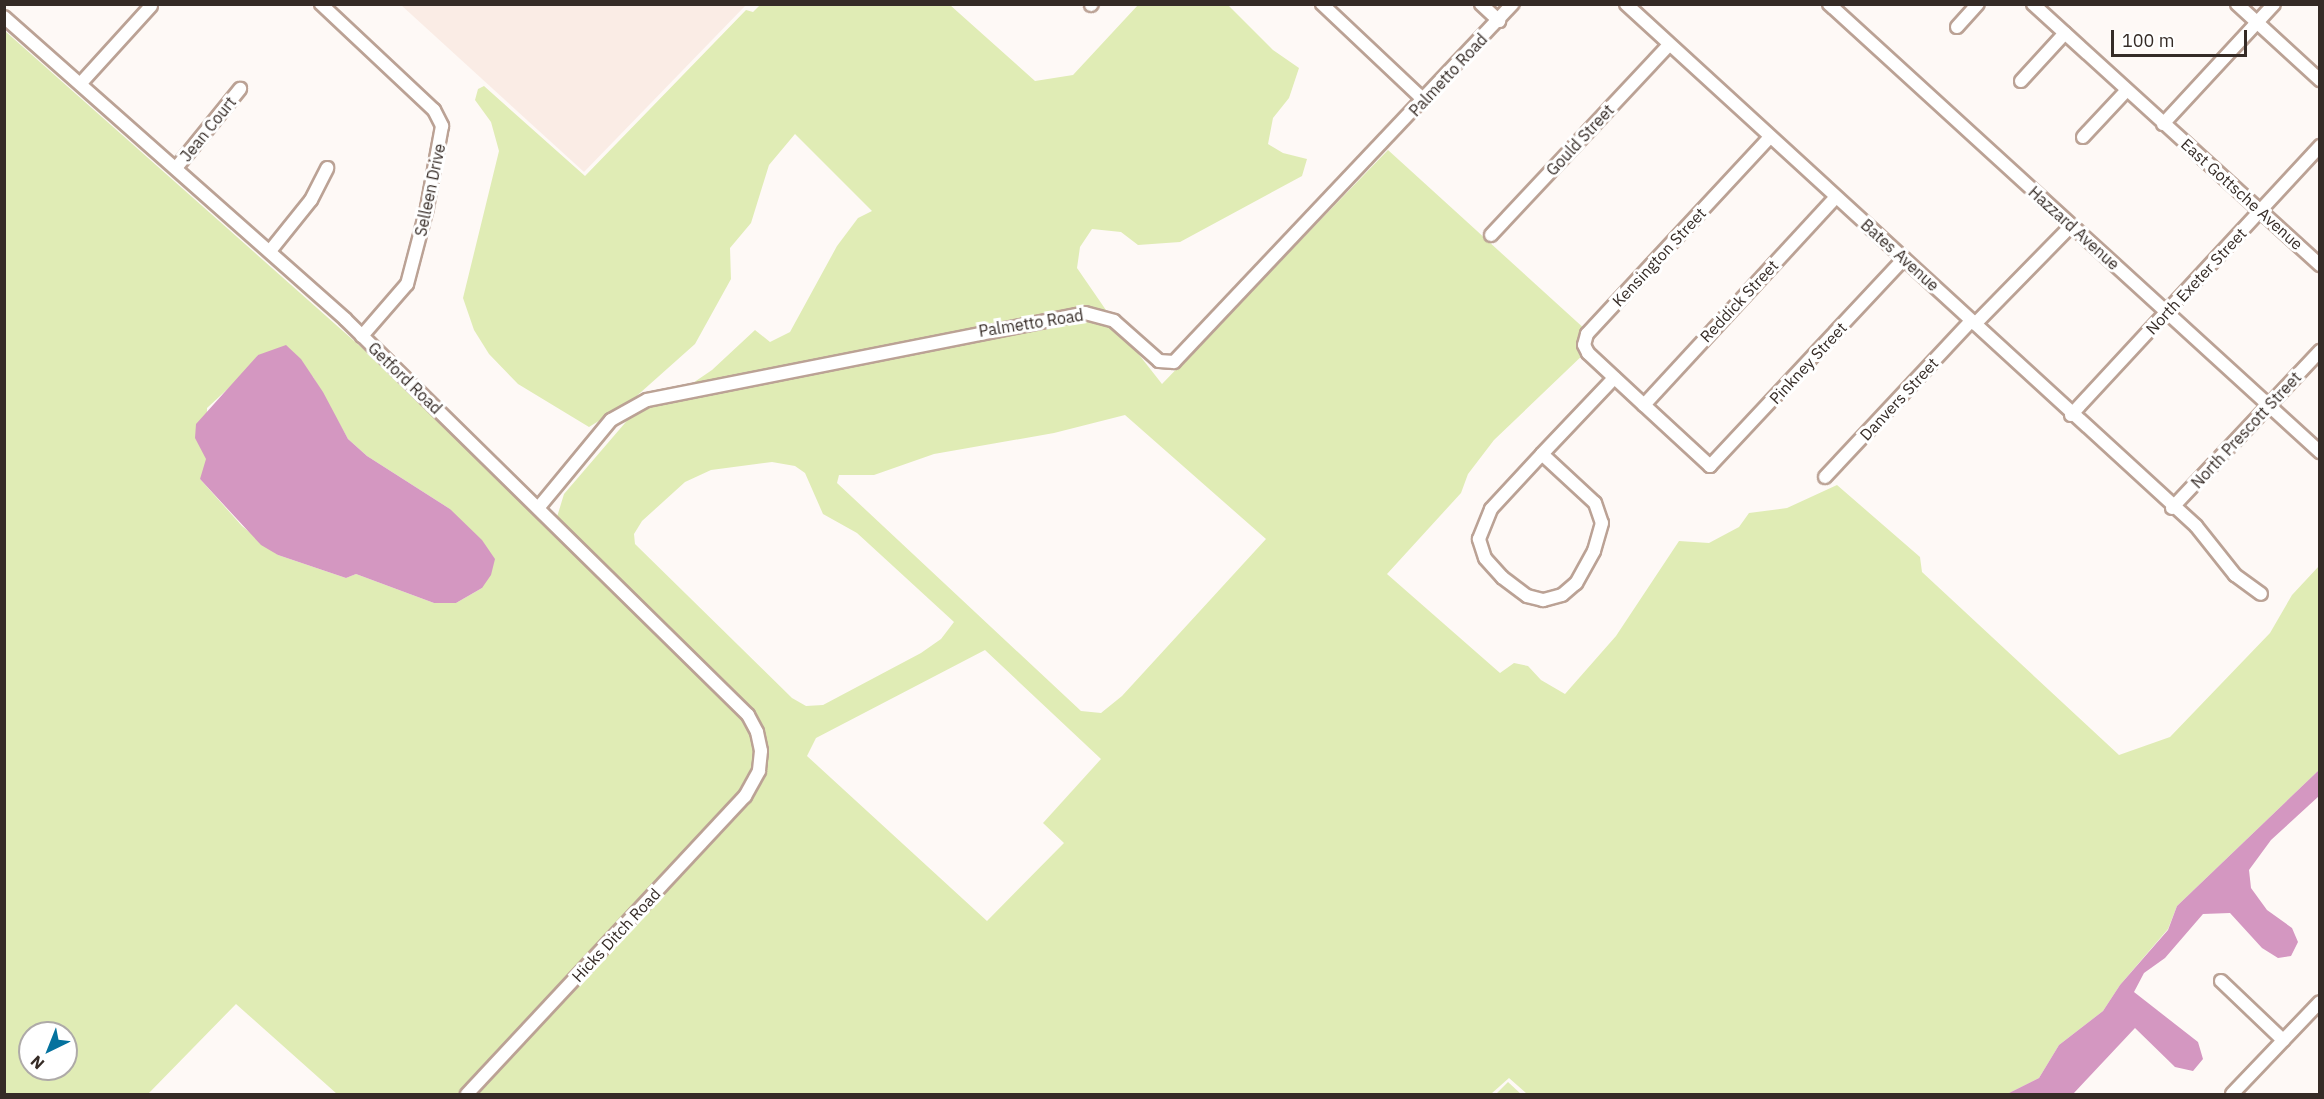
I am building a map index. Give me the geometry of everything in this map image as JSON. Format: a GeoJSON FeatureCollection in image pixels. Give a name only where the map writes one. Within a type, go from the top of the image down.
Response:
{"type":"FeatureCollection","features":[{"type":"Feature","properties":{"kind":"street","name":"Selleen Drive"},"geometry":{"type":"LineString","coordinates":[[321,4],[434,110],[442,126],[427,208],[406,284],[362,336]]}},
{"type":"Feature","properties":{"kind":"street"},"geometry":{"type":"LineString","coordinates":[[1322,4],[1424,100]]}},
{"type":"Feature","properties":{"kind":"street"},"geometry":{"type":"LineString","coordinates":[[1481,4],[1499,21]]}},
{"type":"Feature","properties":{"kind":"street","name":"Palmetto Road"},"geometry":{"type":"LineString","coordinates":[[539,507],[611,420],[647,400],[1084,313],[1114,321],[1159,361],[1174,362],[1514,4]]}},
{"type":"Feature","properties":{"kind":"street","name":"Bates Avenue"},"geometry":{"type":"LineString","coordinates":[[1626,4],[2172,508],[2196,526],[2235,575],[2260,594]]}},
{"type":"Feature","properties":{"kind":"street","name":"Hazzard Avenue"},"geometry":{"type":"LineString","coordinates":[[1829,4],[2319,452]]}},
{"type":"Feature","properties":{"kind":"street"},"geometry":{"type":"LineString","coordinates":[[1957,27],[1978,4]]}},
{"type":"Feature","properties":{"kind":"street"},"geometry":{"type":"LineString","coordinates":[[2033,4],[2163,124],[2274,4]]}},
{"type":"Feature","properties":{"kind":"street"},"geometry":{"type":"LineString","coordinates":[[2236,4],[2319,80]]}},
{"type":"Feature","properties":{"kind":"street"},"geometry":{"type":"LineString","coordinates":[[81,83],[151,6]]}},
{"type":"Feature","properties":{"kind":"street","name":"Getford Road"},"geometry":{"type":"LineString","coordinates":[[4,17],[270,251],[362,336],[539,507],[748,715],[758,732],[761,751],[759,771]]}},
{"type":"Feature","properties":{"kind":"street"},"geometry":{"type":"LineString","coordinates":[[2021,81],[2065,33]]}},
{"type":"Feature","properties":{"kind":"street","name":"Gould Street"},"geometry":{"type":"LineString","coordinates":[[1491,235],[1670,45]]}},
{"type":"Feature","properties":{"kind":"street","name":"Jean Court"},"geometry":{"type":"LineString","coordinates":[[176,168],[240,89]]}},
{"type":"Feature","properties":{"kind":"street"},"geometry":{"type":"LineString","coordinates":[[2083,137],[2126,91]]}},
{"type":"Feature","properties":{"kind":"street","name":"East Gottsche Avenue"},"geometry":{"type":"LineString","coordinates":[[2163,124],[2261,210],[2319,266]]}},
{"type":"Feature","properties":{"kind":"street","name":"Kensington Street"},"geometry":{"type":"LineString","coordinates":[[1710,465],[1614,378],[1588,353],[1584,345],[1587,334],[1770,137]]}},
{"type":"Feature","properties":{"kind":"street","name":"North Exeter Street"},"geometry":{"type":"LineString","coordinates":[[2071,415],[2319,146]]}},
{"type":"Feature","properties":{"kind":"street"},"geometry":{"type":"LineString","coordinates":[[270,251],[310,200],[327,168]]}},
{"type":"Feature","properties":{"kind":"street","name":"Reddick Street"},"geometry":{"type":"LineString","coordinates":[[1644,405],[1836,197]]}},
{"type":"Feature","properties":{"kind":"street","name":"Danvers Street"},"geometry":{"type":"LineString","coordinates":[[1826,477],[1973,323],[2071,226]]}},
{"type":"Feature","properties":{"kind":"street","name":"Pinkney Street"},"geometry":{"type":"LineString","coordinates":[[1710,465],[1904,259]]}},
{"type":"Feature","properties":{"kind":"street","name":"North Prescott Street"},"geometry":{"type":"LineString","coordinates":[[2172,508],[2319,351]]}},
{"type":"Feature","properties":{"kind":"street"},"geometry":{"type":"LineString","coordinates":[[1542,454],[1595,503],[1602,523],[1594,551],[1576,583],[1562,595],[1543,600],[1527,596],[1502,577],[1485,558],[1479,539],[1491,509],[1542,454],[1614,378]]}},
{"type":"Feature","properties":{"kind":"street","name":"Hicks Ditch Road"},"geometry":{"type":"LineString","coordinates":[[467,1095],[745,796],[759,771]]}},
{"type":"Feature","properties":{"kind":"street"},"geometry":{"type":"LineString","coordinates":[[2221,981],[2283,1040]]}},
{"type":"Feature","properties":{"kind":"street"},"geometry":{"type":"LineString","coordinates":[[2232,1095],[2319,1002]]}},
{"type":"Feature","properties":{"kind":"shaded area"},"geometry":{"type":"Polygon","coordinates":[[[401,5],[746,5],[584,172],[401,5]]]}},
{"type":"Feature","properties":{"kind":"shaded area"},"geometry":{"type":"Polygon","coordinates":[[[286,345],[301,359],[323,392],[348,439],[367,456],[450,509],[482,540],[495,559],[491,575],[482,588],[456,603],[434,603],[356,574],[346,578],[278,555],[261,545],[200,479],[206,459],[195,438],[196,424],[258,355],[286,345]]]}},
{"type":"Feature","properties":{"kind":"shaded area"},"geometry":{"type":"Polygon","coordinates":[[[2319,770],[2319,796],[2271,840],[2249,870],[2251,888],[2267,910],[2292,928],[2298,942],[2291,956],[2278,958],[2262,948],[2230,913],[2203,914],[2165,958],[2144,973],[2134,992],[2198,1042],[2203,1059],[2193,1071],[2175,1067],[2135,1028],[2073,1094],[2007,1094],[2039,1078],[2059,1045],[2103,1011],[2120,985],[2168,930],[2177,906],[2319,770]]]}},
{"type":"Feature","properties":{"kind":"green space"},"geometry":{"type":"Polygon","coordinates":[[[760,5],[950,5],[1035,81],[1073,75],[1138,5],[1228,5],[1273,50],[1299,68],[1289,98],[1273,118],[1268,144],[1283,153],[1307,159],[1302,176],[1180,242],[1138,245],[1121,232],[1092,229],[1080,247],[1077,268],[1108,313],[1084,308],[1006,321],[687,387],[712,370],[755,330],[770,342],[790,332],[837,246],[858,218],[872,211],[795,134],[769,165],[751,223],[730,248],[731,279],[695,344],[631,401],[589,427],[518,384],[489,354],[474,330],[463,298],[499,151],[491,122],[475,100],[478,89],[484,86],[585,176],[746,10],[753,12],[760,5]]]}},
{"type":"Feature","properties":{"kind":"green space"},"geometry":{"type":"Polygon","coordinates":[[[5,31],[415,395],[744,718],[753,734],[754,770],[741,794],[461,1094],[337,1094],[236,1004],[148,1094],[5,1094],[5,31]],[[258,355],[246,372],[207,408],[206,471],[200,479],[242,526],[278,555],[346,578],[356,574],[434,603],[456,603],[482,588],[450,509],[367,456],[348,439],[313,377],[258,355]]]}},
{"type":"Feature","properties":{"kind":"green space"},"geometry":{"type":"Polygon","coordinates":[[[1388,150],[1587,331],[1587,351],[1494,440],[1468,474],[1461,493],[1387,574],[1500,673],[1514,663],[1528,666],[1541,680],[1565,694],[1616,636],[1679,541],[1709,543],[1739,527],[1749,513],[1787,508],[1837,485],[1920,557],[1922,572],[2119,755],[2170,737],[2270,633],[2292,595],[2319,566],[2319,770],[2177,906],[2168,929],[2120,985],[2103,1011],[2059,1045],[2039,1078],[2007,1094],[1527,1094],[1509,1078],[1491,1094],[473,1094],[748,800],[762,776],[762,730],[557,517],[564,494],[637,409],[1084,318],[1111,326],[1122,333],[1162,384],[1388,150]],[[1125,415],[1054,433],[934,454],[874,475],[839,475],[837,483],[1081,711],[1101,713],[1122,696],[1266,539],[1125,415]],[[772,462],[711,470],[685,482],[642,521],[634,534],[635,544],[792,698],[806,706],[823,705],[921,653],[941,639],[954,622],[857,533],[823,514],[805,473],[795,466],[772,462]],[[985,650],[816,738],[807,756],[987,921],[1064,843],[1043,823],[1101,759],[985,650]]]}},
{"type":"Feature","properties":{"kind":"green space"},"geometry":{"type":"Polygon","coordinates":[[[1508,1082],[1521,1094],[1496,1094],[1508,1082]]]}}]}
